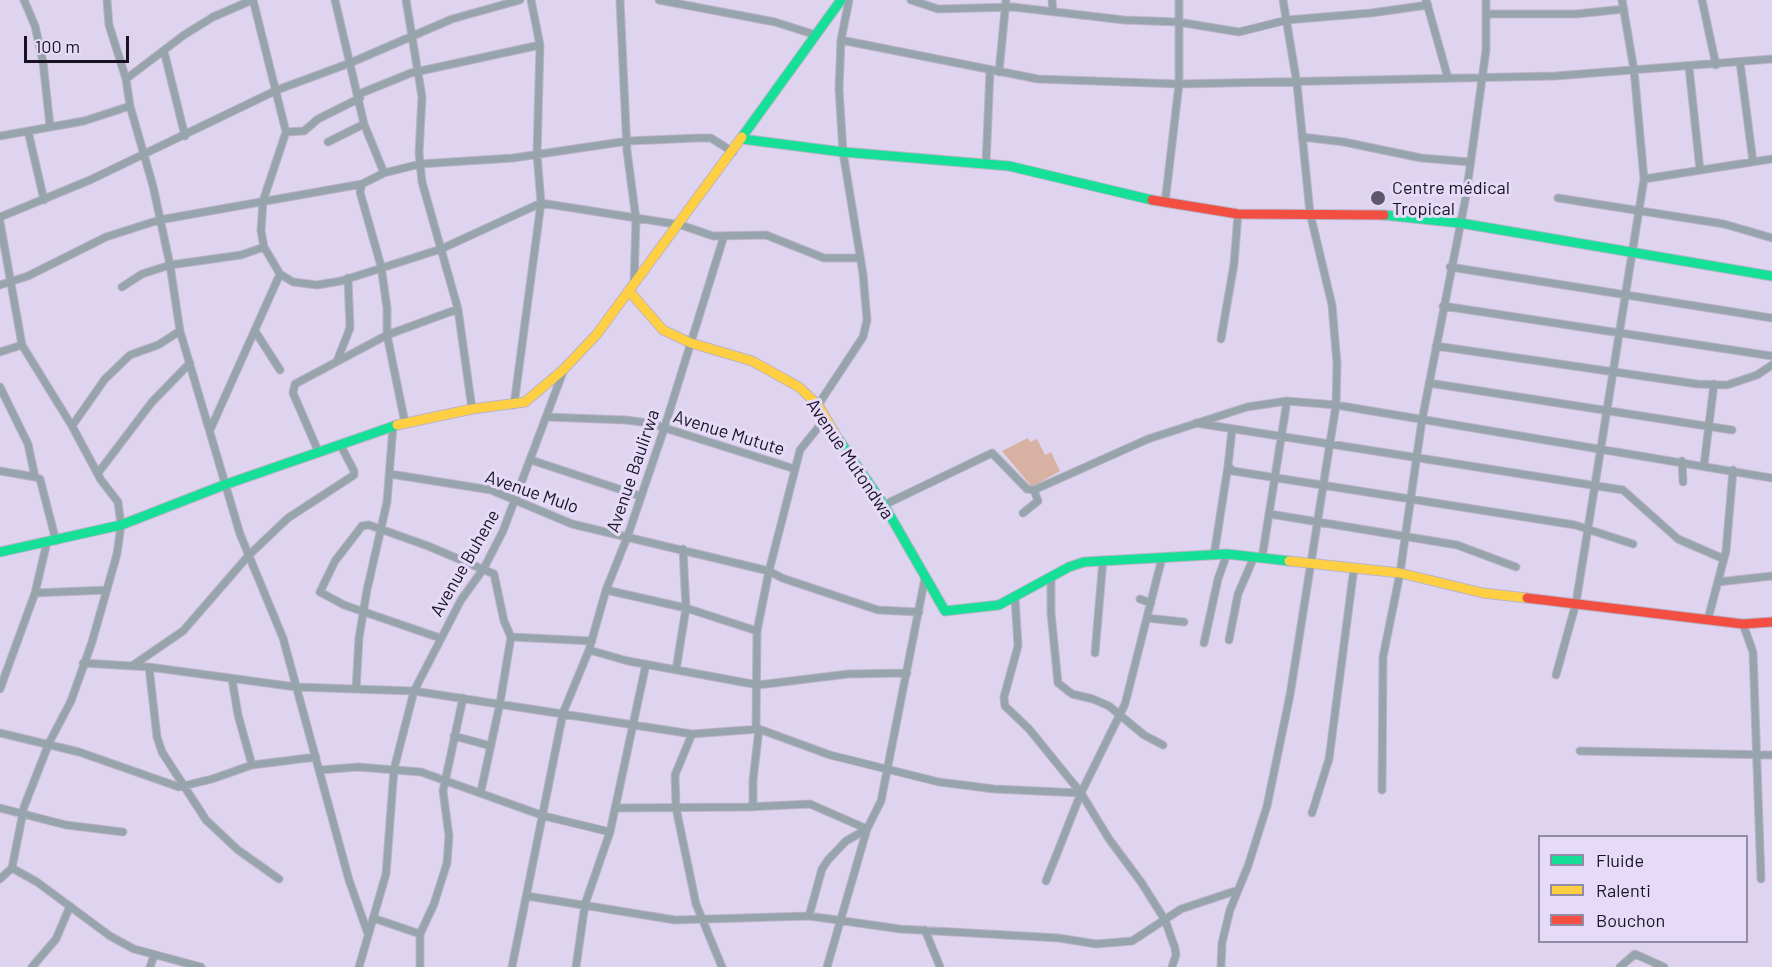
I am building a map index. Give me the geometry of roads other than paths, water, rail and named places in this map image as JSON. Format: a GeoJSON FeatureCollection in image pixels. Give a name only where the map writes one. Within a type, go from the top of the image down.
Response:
{"type":"FeatureCollection","features":[{"type":"Feature","properties":{"kind":"street"},"geometry":{"type":"LineString","coordinates":[[24,0],[35,26],[43,62],[50,126]]}},
{"type":"Feature","properties":{"kind":"street"},"geometry":{"type":"LineString","coordinates":[[107,0],[109,25],[126,79],[142,154],[153,186],[170,265],[180,331],[224,485],[283,639],[349,880],[368,934]]}},
{"type":"Feature","properties":{"kind":"street"},"geometry":{"type":"LineString","coordinates":[[126,79],[213,17],[253,0],[286,132],[263,201],[261,231],[264,247],[280,274],[293,282],[317,285],[348,278],[441,249],[541,203],[681,225],[704,234],[724,236],[756,233],[776,238],[824,258],[860,258]]}},
{"type":"Feature","properties":{"kind":"street"},"geometry":{"type":"LineString","coordinates":[[334,0],[364,124],[384,173]]}},
{"type":"Feature","properties":{"kind":"street"},"geometry":{"type":"LineString","coordinates":[[406,0],[422,97],[420,164],[425,201],[458,309],[472,409]]}},
{"type":"Feature","properties":{"kind":"street"},"geometry":{"type":"LineString","coordinates":[[0,217],[44,200],[184,136],[277,90],[350,63],[452,19],[520,0]]}},
{"type":"Feature","properties":{"kind":"street"},"geometry":{"type":"LineString","coordinates":[[514,405],[541,203],[537,154],[540,45],[531,0]]}},
{"type":"Feature","properties":{"kind":"street"},"geometry":{"type":"LineString","coordinates":[[620,0],[627,151],[636,219],[632,288]]}},
{"type":"Feature","properties":{"kind":"street"},"geometry":{"type":"LineString","coordinates":[[659,0],[775,22],[816,35]]}},
{"type":"Feature","properties":{"kind":"street"},"geometry":{"type":"LineString","coordinates":[[0,552],[121,525],[224,485],[393,426],[472,409],[514,405],[534,396],[563,370],[597,334],[681,225],[842,0]]}},
{"type":"Feature","properties":{"kind":"street"},"geometry":{"type":"LineString","coordinates":[[818,405],[866,329],[865,292],[843,152],[839,89],[841,40],[849,0]]}},
{"type":"Feature","properties":{"kind":"street"},"geometry":{"type":"LineString","coordinates":[[911,0],[938,9],[1006,4],[1124,20],[1178,22],[1239,32],[1287,20],[1371,13],[1427,2],[1448,78]]}},
{"type":"Feature","properties":{"kind":"street"},"geometry":{"type":"LineString","coordinates":[[1052,0],[1053,11]]}},
{"type":"Feature","properties":{"kind":"street"},"geometry":{"type":"LineString","coordinates":[[1165,203],[1179,84],[1179,0]]}},
{"type":"Feature","properties":{"kind":"street"},"geometry":{"type":"LineString","coordinates":[[1221,967],[1222,943],[1230,910],[1267,806],[1290,695],[1336,405],[1337,364],[1332,304],[1310,213],[1297,84],[1283,0]]}},
{"type":"Feature","properties":{"kind":"street"},"geometry":{"type":"LineString","coordinates":[[1382,790],[1383,657],[1400,573],[1422,420],[1470,162],[1481,78],[1487,14],[1486,0]]}},
{"type":"Feature","properties":{"kind":"street"},"geometry":{"type":"LineString","coordinates":[[1556,675],[1576,603],[1644,178],[1634,70],[1622,0]]}},
{"type":"Feature","properties":{"kind":"street"},"geometry":{"type":"LineString","coordinates":[[1702,0],[1716,65]]}},
{"type":"Feature","properties":{"kind":"street"},"geometry":{"type":"LineString","coordinates":[[999,72],[1006,4]]}},
{"type":"Feature","properties":{"kind":"street"},"geometry":{"type":"LineString","coordinates":[[1487,14],[1576,14],[1624,9]]}},
{"type":"Feature","properties":{"kind":"street"},"geometry":{"type":"LineString","coordinates":[[841,40],[1038,80],[1179,84],[1297,84],[1555,76],[1772,59]]}},
{"type":"Feature","properties":{"kind":"street"},"geometry":{"type":"LineString","coordinates":[[286,132],[304,131],[318,119],[359,96],[408,74],[540,45]]}},
{"type":"Feature","properties":{"kind":"street"},"geometry":{"type":"LineString","coordinates":[[164,51],[184,136]]}},
{"type":"Feature","properties":{"kind":"street"},"geometry":{"type":"LineString","coordinates":[[1740,62],[1753,162]]}},
{"type":"Feature","properties":{"kind":"street"},"geometry":{"type":"LineString","coordinates":[[1689,67],[1700,170]]}},
{"type":"Feature","properties":{"kind":"street"},"geometry":{"type":"LineString","coordinates":[[986,164],[990,71]]}},
{"type":"Feature","properties":{"kind":"street"},"geometry":{"type":"LineString","coordinates":[[0,136],[84,121],[130,106]]}},
{"type":"Feature","properties":{"kind":"street"},"geometry":{"type":"LineString","coordinates":[[328,142],[364,124]]}},
{"type":"Feature","properties":{"kind":"street"},"geometry":{"type":"LineString","coordinates":[[28,131],[44,200]]}},
{"type":"Feature","properties":{"kind":"street"},"geometry":{"type":"LineString","coordinates":[[1302,137],[1344,142],[1421,158],[1470,162]]}},
{"type":"Feature","properties":{"kind":"street"},"geometry":{"type":"LineString","coordinates":[[0,285],[96,242],[159,220],[362,184],[384,173],[420,164],[537,154],[628,141],[711,138],[733,152]]}},
{"type":"Feature","properties":{"kind":"street"},"geometry":{"type":"LineString","coordinates":[[742,139],[843,152],[986,164],[1087,183],[1165,203],[1239,214],[1383,215],[1460,223],[1632,250],[1772,276]]}},
{"type":"Feature","properties":{"kind":"street"},"geometry":{"type":"LineString","coordinates":[[1644,178],[1772,159]]}},
{"type":"Feature","properties":{"kind":"street"},"geometry":{"type":"LineString","coordinates":[[362,184],[360,192],[381,266],[387,308],[387,335],[405,423]]}},
{"type":"Feature","properties":{"kind":"street"},"geometry":{"type":"LineString","coordinates":[[1558,198],[1724,224],[1772,238]]}},
{"type":"Feature","properties":{"kind":"street"},"geometry":{"type":"LineString","coordinates":[[1221,339],[1234,264],[1239,214]]}},
{"type":"Feature","properties":{"kind":"street"},"geometry":{"type":"LineString","coordinates":[[0,222],[22,345],[98,473],[118,502],[121,525],[107,590],[71,701],[49,743],[22,814],[12,868],[0,879]]}},
{"type":"Feature","properties":{"kind":"street","name":"Avenue Baulirwa"},"geometry":{"type":"LineString","coordinates":[[512,967],[563,713],[590,650],[606,591],[628,535],[664,429],[724,236]]}},
{"type":"Feature","properties":{"kind":"street"},"geometry":{"type":"LineString","coordinates":[[122,287],[141,274],[170,265],[241,255],[264,247]]}},
{"type":"Feature","properties":{"kind":"street"},"geometry":{"type":"LineString","coordinates":[[1450,267],[1772,318]]}},
{"type":"Feature","properties":{"kind":"street"},"geometry":{"type":"LineString","coordinates":[[209,430],[280,274]]}},
{"type":"Feature","properties":{"kind":"street"},"geometry":{"type":"LineString","coordinates":[[337,361],[350,328],[348,278]]}},
{"type":"Feature","properties":{"kind":"street","name":"Avenue Mutondwa"},"geometry":{"type":"LineString","coordinates":[[632,288],[663,330],[691,344],[752,361],[799,387],[818,405],[825,419],[884,505],[945,611],[999,605],[1015,598]]}},
{"type":"Feature","properties":{"kind":"street"},"geometry":{"type":"LineString","coordinates":[[1443,306],[1772,356]]}},
{"type":"Feature","properties":{"kind":"street"},"geometry":{"type":"LineString","coordinates":[[319,453],[293,388],[295,384],[387,335],[458,309]]}},
{"type":"Feature","properties":{"kind":"street"},"geometry":{"type":"LineString","coordinates":[[72,426],[105,379],[130,356],[158,345],[180,331]]}},
{"type":"Feature","properties":{"kind":"street"},"geometry":{"type":"LineString","coordinates":[[255,331],[280,370]]}},
{"type":"Feature","properties":{"kind":"street"},"geometry":{"type":"LineString","coordinates":[[0,352],[22,345]]}},
{"type":"Feature","properties":{"kind":"street"},"geometry":{"type":"LineString","coordinates":[[1436,346],[1727,385],[1757,375],[1772,364]]}},
{"type":"Feature","properties":{"kind":"street"},"geometry":{"type":"LineString","coordinates":[[98,473],[152,402],[190,363]]}},
{"type":"Feature","properties":{"kind":"street","name":"Avenue Buhene"},"geometry":{"type":"LineString","coordinates":[[358,967],[386,874],[394,769],[414,691],[461,600],[484,568],[516,500],[563,370]]}},
{"type":"Feature","properties":{"kind":"street"},"geometry":{"type":"LineString","coordinates":[[1429,383],[1732,430]]}},
{"type":"Feature","properties":{"kind":"street"},"geometry":{"type":"LineString","coordinates":[[1704,465],[1714,384]]}},
{"type":"Feature","properties":{"kind":"street"},"geometry":{"type":"LineString","coordinates":[[0,387],[28,444],[35,477]]}},
{"type":"Feature","properties":{"kind":"street"},"geometry":{"type":"LineString","coordinates":[[1229,640],[1238,594],[1258,557],[1270,514],[1287,401]]}},
{"type":"Feature","properties":{"kind":"street"},"geometry":{"type":"LineString","coordinates":[[884,505],[992,453],[1027,489],[1034,490],[1148,439],[1247,407],[1287,401],[1336,405],[1601,447],[1772,478]]}},
{"type":"Feature","properties":{"kind":"street"},"geometry":{"type":"LineString","coordinates":[[0,409],[11,410]]}},
{"type":"Feature","properties":{"kind":"street","name":"Avenue Mutute"},"geometry":{"type":"LineString","coordinates":[[546,417],[627,420],[664,429],[795,470]]}},
{"type":"Feature","properties":{"kind":"street"},"geometry":{"type":"LineString","coordinates":[[753,807],[758,729],[757,631],[769,570],[800,450],[825,419]]}},
{"type":"Feature","properties":{"kind":"street"},"geometry":{"type":"LineString","coordinates":[[1196,423],[1417,460],[1623,490],[1677,539],[1724,559]]}},
{"type":"Feature","properties":{"kind":"street"},"geometry":{"type":"LineString","coordinates":[[356,689],[363,612],[382,531],[390,474],[393,426]]}},
{"type":"Feature","properties":{"kind":"street"},"geometry":{"type":"LineString","coordinates":[[1214,555],[1232,430]]}},
{"type":"Feature","properties":{"kind":"street"},"geometry":{"type":"LineString","coordinates":[[132,666],[183,631],[249,555],[288,518],[354,475],[341,446]]}},
{"type":"Feature","properties":{"kind":"street"},"geometry":{"type":"LineString","coordinates":[[531,459],[640,496]]}},
{"type":"Feature","properties":{"kind":"street"},"geometry":{"type":"LineString","coordinates":[[1682,461],[1683,482]]}},
{"type":"Feature","properties":{"kind":"street"},"geometry":{"type":"LineString","coordinates":[[1228,466],[1233,471],[1575,525],[1633,544]]}},
{"type":"Feature","properties":{"kind":"street"},"geometry":{"type":"LineString","coordinates":[[1708,619],[1724,559],[1733,470]]}},
{"type":"Feature","properties":{"kind":"street"},"geometry":{"type":"LineString","coordinates":[[0,471],[40,479],[52,541],[0,689]]}},
{"type":"Feature","properties":{"kind":"street","name":"Avenue Mulo"},"geometry":{"type":"LineString","coordinates":[[390,474],[491,490],[572,524],[628,535],[769,570],[782,578],[878,610],[919,612]]}},
{"type":"Feature","properties":{"kind":"street"},"geometry":{"type":"LineString","coordinates":[[1023,513],[1038,501],[1034,490]]}},
{"type":"Feature","properties":{"kind":"street"},"geometry":{"type":"LineString","coordinates":[[1270,514],[1457,545],[1516,567]]}},
{"type":"Feature","properties":{"kind":"street"},"geometry":{"type":"LineString","coordinates":[[440,638],[363,612],[320,592],[335,561],[359,529],[365,525],[484,568],[494,574],[504,621],[511,637],[500,703],[481,791]]}},
{"type":"Feature","properties":{"kind":"street"},"geometry":{"type":"LineString","coordinates":[[676,670],[686,608],[683,549]]}},
{"type":"Feature","properties":{"kind":"street"},"geometry":{"type":"LineString","coordinates":[[1204,644],[1218,579],[1227,554]]}},
{"type":"Feature","properties":{"kind":"street"},"geometry":{"type":"LineString","coordinates":[[1173,966],[1176,951],[1165,920],[1081,793],[1029,729],[1005,706],[1004,697],[1018,646],[1015,598],[1051,576],[1076,564],[1103,560],[1227,554],[1400,573],[1483,593],[1743,624],[1772,622]]}},
{"type":"Feature","properties":{"kind":"street"},"geometry":{"type":"LineString","coordinates":[[1047,881],[1081,793],[1119,716],[1129,690],[1162,558]]}},
{"type":"Feature","properties":{"kind":"street"},"geometry":{"type":"LineString","coordinates":[[1095,653],[1103,560]]}},
{"type":"Feature","properties":{"kind":"street"},"geometry":{"type":"LineString","coordinates":[[1312,813],[1331,747],[1354,568]]}},
{"type":"Feature","properties":{"kind":"street"},"geometry":{"type":"LineString","coordinates":[[1051,576],[1051,613],[1058,683],[1064,690],[1093,699],[1163,746]]}},
{"type":"Feature","properties":{"kind":"street"},"geometry":{"type":"LineString","coordinates":[[1718,582],[1772,576]]}},
{"type":"Feature","properties":{"kind":"street"},"geometry":{"type":"LineString","coordinates":[[827,967],[867,829],[881,801],[925,578]]}},
{"type":"Feature","properties":{"kind":"street"},"geometry":{"type":"LineString","coordinates":[[35,594],[107,590]]}},
{"type":"Feature","properties":{"kind":"street"},"geometry":{"type":"LineString","coordinates":[[606,591],[686,608],[757,631]]}},
{"type":"Feature","properties":{"kind":"street"},"geometry":{"type":"LineString","coordinates":[[1140,598],[1151,603]]}},
{"type":"Feature","properties":{"kind":"street"},"geometry":{"type":"LineString","coordinates":[[1147,618],[1184,622]]}},
{"type":"Feature","properties":{"kind":"street"},"geometry":{"type":"LineString","coordinates":[[1743,624],[1753,652],[1761,879]]}},
{"type":"Feature","properties":{"kind":"street"},"geometry":{"type":"LineString","coordinates":[[511,637],[592,641]]}},
{"type":"Feature","properties":{"kind":"street"},"geometry":{"type":"LineString","coordinates":[[590,650],[646,664],[758,685],[848,674],[907,673]]}},
{"type":"Feature","properties":{"kind":"street"},"geometry":{"type":"LineString","coordinates":[[83,663],[149,667],[296,687],[414,691],[692,734],[758,729],[830,755],[939,782],[994,789],[1081,793]]}},
{"type":"Feature","properties":{"kind":"street"},"geometry":{"type":"LineString","coordinates":[[576,967],[585,904],[610,832],[646,664]]}},
{"type":"Feature","properties":{"kind":"street"},"geometry":{"type":"LineString","coordinates":[[149,667],[159,746],[206,820],[238,849],[279,879]]}},
{"type":"Feature","properties":{"kind":"street"},"geometry":{"type":"LineString","coordinates":[[232,679],[238,715],[252,765]]}},
{"type":"Feature","properties":{"kind":"street"},"geometry":{"type":"LineString","coordinates":[[420,967],[420,934],[434,904],[447,863],[449,836],[443,791],[463,698]]}},
{"type":"Feature","properties":{"kind":"street"},"geometry":{"type":"LineString","coordinates":[[0,733],[49,743],[179,787],[187,787],[252,765],[316,757]]}},
{"type":"Feature","properties":{"kind":"street"},"geometry":{"type":"LineString","coordinates":[[692,734],[675,775],[676,808],[701,920],[722,967]]}},
{"type":"Feature","properties":{"kind":"street"},"geometry":{"type":"LineString","coordinates":[[454,736],[491,746]]}},
{"type":"Feature","properties":{"kind":"street"},"geometry":{"type":"LineString","coordinates":[[1580,751],[1772,755]]}},
{"type":"Feature","properties":{"kind":"street"},"geometry":{"type":"LineString","coordinates":[[320,770],[358,767],[421,772],[481,791],[544,816],[610,832]]}},
{"type":"Feature","properties":{"kind":"street"},"geometry":{"type":"LineString","coordinates":[[615,808],[753,807],[810,804],[867,829]]}},
{"type":"Feature","properties":{"kind":"street"},"geometry":{"type":"LineString","coordinates":[[0,808],[66,825],[123,832]]}},
{"type":"Feature","properties":{"kind":"street"},"geometry":{"type":"LineString","coordinates":[[808,916],[822,869],[828,860],[846,841],[867,829]]}},
{"type":"Feature","properties":{"kind":"street"},"geometry":{"type":"LineString","coordinates":[[12,868],[37,882],[110,936],[134,949],[201,967]]}},
{"type":"Feature","properties":{"kind":"street"},"geometry":{"type":"LineString","coordinates":[[527,896],[675,920],[808,916],[925,930],[1059,938],[1096,944],[1132,941],[1181,909],[1238,890]]}},
{"type":"Feature","properties":{"kind":"street"},"geometry":{"type":"LineString","coordinates":[[32,967],[56,939],[70,906]]}},
{"type":"Feature","properties":{"kind":"street"},"geometry":{"type":"LineString","coordinates":[[373,918],[420,934]]}},
{"type":"Feature","properties":{"kind":"street"},"geometry":{"type":"LineString","coordinates":[[925,930],[940,967]]}},
{"type":"Feature","properties":{"kind":"street"},"geometry":{"type":"LineString","coordinates":[[1620,967],[1635,954],[1664,967]]}},
{"type":"Feature","properties":{"kind":"street"},"geometry":{"type":"LineString","coordinates":[[150,967],[154,956]]}},
{"type":"Feature","properties":{"kind":"place","name":"Centre médical Tropical"},"geometry":{"type":"Point","coordinates":[1378,198]}}]}
